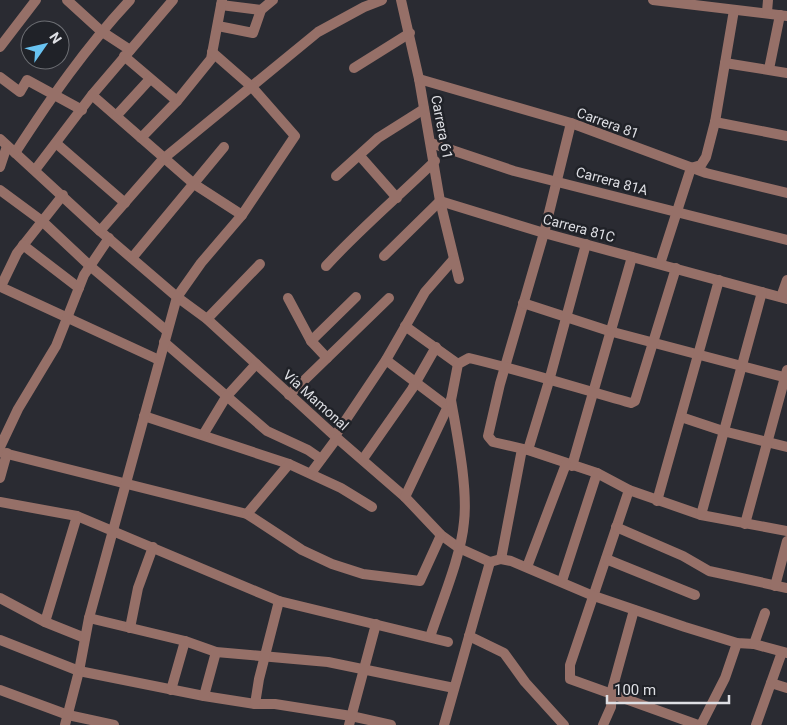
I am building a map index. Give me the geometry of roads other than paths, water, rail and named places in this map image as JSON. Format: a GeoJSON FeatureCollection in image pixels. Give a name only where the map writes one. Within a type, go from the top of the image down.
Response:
{"type":"FeatureCollection","features":[{"type":"Feature","properties":{"kind":"street"},"geometry":{"type":"LineString","coordinates":[[0,47],[36,0]]}},
{"type":"Feature","properties":{"kind":"street"},"geometry":{"type":"LineString","coordinates":[[67,0],[79,4],[101,31],[127,53],[150,78],[177,102]]}},
{"type":"Feature","properties":{"kind":"street"},"geometry":{"type":"LineString","coordinates":[[0,167],[7,146],[54,94],[101,31],[130,0]]}},
{"type":"Feature","properties":{"kind":"street"},"geometry":{"type":"LineString","coordinates":[[35,170],[57,144],[92,95],[173,0]]}},
{"type":"Feature","properties":{"kind":"street"},"geometry":{"type":"LineString","coordinates":[[218,26],[253,33],[261,10],[273,0]]}},
{"type":"Feature","properties":{"kind":"street"},"geometry":{"type":"LineString","coordinates":[[100,231],[163,159],[252,86],[318,32],[364,7],[382,0]]}},
{"type":"Feature","properties":{"kind":"street","name":"Carrera 61"},"geometry":{"type":"LineString","coordinates":[[401,0],[420,79],[435,161],[440,201],[459,279]]}},
{"type":"Feature","properties":{"kind":"street"},"geometry":{"type":"LineString","coordinates":[[653,0],[783,15],[769,69]]}},
{"type":"Feature","properties":{"kind":"street"},"geometry":{"type":"LineString","coordinates":[[767,12],[768,0]]}},
{"type":"Feature","properties":{"kind":"street"},"geometry":{"type":"LineString","coordinates":[[141,138],[177,102],[211,59],[221,2],[261,10]]}},
{"type":"Feature","properties":{"kind":"street"},"geometry":{"type":"LineString","coordinates":[[660,264],[691,168],[701,165],[706,158],[715,122],[734,10]]}},
{"type":"Feature","properties":{"kind":"street"},"geometry":{"type":"LineString","coordinates":[[354,68],[410,33]]}},
{"type":"Feature","properties":{"kind":"street"},"geometry":{"type":"LineString","coordinates":[[67,720],[79,671],[88,618],[177,297],[201,263],[242,215],[295,136],[252,86],[212,52]]}},
{"type":"Feature","properties":{"kind":"street"},"geometry":{"type":"LineString","coordinates":[[725,63],[787,73]]}},
{"type":"Feature","properties":{"kind":"street"},"geometry":{"type":"LineString","coordinates":[[0,76],[20,92],[27,80],[82,110]]}},
{"type":"Feature","properties":{"kind":"street"},"geometry":{"type":"LineString","coordinates":[[117,115],[150,78]]}},
{"type":"Feature","properties":{"kind":"street","name":"Carrera 81"},"geometry":{"type":"LineString","coordinates":[[420,79],[571,123],[691,168],[787,193]]}},
{"type":"Feature","properties":{"kind":"street"},"geometry":{"type":"LineString","coordinates":[[92,95],[117,115],[163,159],[194,184],[242,215]]}},
{"type":"Feature","properties":{"kind":"street"},"geometry":{"type":"LineString","coordinates":[[336,176],[378,138],[424,109]]}},
{"type":"Feature","properties":{"kind":"street"},"geometry":{"type":"LineString","coordinates":[[715,122],[787,136]]}},
{"type":"Feature","properties":{"kind":"street"},"geometry":{"type":"LineString","coordinates":[[571,123],[544,234],[523,303],[507,367],[492,412],[488,436],[493,442],[525,450],[598,474],[629,490],[701,515],[787,531]]}},
{"type":"Feature","properties":{"kind":"street"},"geometry":{"type":"LineString","coordinates":[[57,144],[125,203]]}},
{"type":"Feature","properties":{"kind":"street","name":"Carrera 81A"},"geometry":{"type":"LineString","coordinates":[[431,144],[556,181],[787,240]]}},
{"type":"Feature","properties":{"kind":"street","name":"Vía Mamonal"},"geometry":{"type":"LineString","coordinates":[[7,146],[63,195],[100,231],[177,297],[207,319],[289,395],[405,497],[441,535],[458,548],[490,562]]}},
{"type":"Feature","properties":{"kind":"street"},"geometry":{"type":"LineString","coordinates":[[132,258],[224,147]]}},
{"type":"Feature","properties":{"kind":"street"},"geometry":{"type":"LineString","coordinates":[[360,156],[397,198]]}},
{"type":"Feature","properties":{"kind":"street"},"geometry":{"type":"LineString","coordinates":[[326,266],[362,228],[397,198],[435,161]]}},
{"type":"Feature","properties":{"kind":"street"},"geometry":{"type":"LineString","coordinates":[[0,190],[42,221],[90,266],[167,330]]}},
{"type":"Feature","properties":{"kind":"street"},"geometry":{"type":"LineString","coordinates":[[63,195],[22,245],[2,284],[3,288],[159,360]]}},
{"type":"Feature","properties":{"kind":"street"},"geometry":{"type":"LineString","coordinates":[[384,256],[440,201]]}},
{"type":"Feature","properties":{"kind":"street","name":"Carrera 81C"},"geometry":{"type":"LineString","coordinates":[[440,201],[544,234],[784,298]]}},
{"type":"Feature","properties":{"kind":"street"},"geometry":{"type":"LineString","coordinates":[[0,478],[2,451],[18,409],[56,346],[79,288],[90,266],[109,238]]}},
{"type":"Feature","properties":{"kind":"street"},"geometry":{"type":"LineString","coordinates":[[501,559],[525,450],[549,381],[586,244]]}},
{"type":"Feature","properties":{"kind":"street"},"geometry":{"type":"LineString","coordinates":[[22,245],[79,288]]}},
{"type":"Feature","properties":{"kind":"street"},"geometry":{"type":"LineString","coordinates":[[527,567],[569,465],[632,257]]}},
{"type":"Feature","properties":{"kind":"street"},"geometry":{"type":"LineString","coordinates":[[311,473],[386,360],[425,292],[453,260]]}},
{"type":"Feature","properties":{"kind":"street"},"geometry":{"type":"LineString","coordinates":[[207,319],[260,264]]}},
{"type":"Feature","properties":{"kind":"street"},"geometry":{"type":"LineString","coordinates":[[405,497],[449,403],[458,364],[469,358],[631,403],[635,401],[676,268]]}},
{"type":"Feature","properties":{"kind":"street"},"geometry":{"type":"LineString","coordinates":[[657,501],[719,280]]}},
{"type":"Feature","properties":{"kind":"street"},"geometry":{"type":"LineString","coordinates":[[784,298],[787,280]]}},
{"type":"Feature","properties":{"kind":"street"},"geometry":{"type":"LineString","coordinates":[[701,515],[762,292]]}},
{"type":"Feature","properties":{"kind":"street"},"geometry":{"type":"LineString","coordinates":[[288,298],[311,341],[327,358]]}},
{"type":"Feature","properties":{"kind":"street"},"geometry":{"type":"LineString","coordinates":[[311,341],[356,298]]}},
{"type":"Feature","properties":{"kind":"street"},"geometry":{"type":"LineString","coordinates":[[289,395],[389,298]]}},
{"type":"Feature","properties":{"kind":"street"},"geometry":{"type":"LineString","coordinates":[[523,303],[609,331],[786,375],[745,524]]}},
{"type":"Feature","properties":{"kind":"street"},"geometry":{"type":"LineString","coordinates":[[405,326],[458,364]]}},
{"type":"Feature","properties":{"kind":"street"},"geometry":{"type":"LineString","coordinates":[[164,342],[267,431],[308,450],[321,460]]}},
{"type":"Feature","properties":{"kind":"street"},"geometry":{"type":"LineString","coordinates":[[363,460],[416,382],[436,347]]}},
{"type":"Feature","properties":{"kind":"street"},"geometry":{"type":"LineString","coordinates":[[386,360],[449,403],[459,449],[464,522],[458,548],[430,637]]}},
{"type":"Feature","properties":{"kind":"street"},"geometry":{"type":"LineString","coordinates":[[203,435],[226,397],[256,364]]}},
{"type":"Feature","properties":{"kind":"street"},"geometry":{"type":"LineString","coordinates":[[144,416],[289,464],[311,473],[372,507]]}},
{"type":"Feature","properties":{"kind":"street"},"geometry":{"type":"LineString","coordinates":[[681,417],[723,431],[787,447]]}},
{"type":"Feature","properties":{"kind":"street"},"geometry":{"type":"LineString","coordinates":[[2,451],[247,514],[302,550],[332,564],[363,574],[420,581],[441,535]]}},
{"type":"Feature","properties":{"kind":"street"},"geometry":{"type":"LineString","coordinates":[[247,514],[289,464]]}},
{"type":"Feature","properties":{"kind":"street"},"geometry":{"type":"LineString","coordinates":[[562,581],[598,474]]}},
{"type":"Feature","properties":{"kind":"street"},"geometry":{"type":"LineString","coordinates":[[629,490],[570,665],[570,679],[697,725],[723,683],[737,643]]}},
{"type":"Feature","properties":{"kind":"street"},"geometry":{"type":"LineString","coordinates":[[0,502],[77,516],[280,601],[448,642]]}},
{"type":"Feature","properties":{"kind":"street"},"geometry":{"type":"LineString","coordinates":[[45,622],[77,516]]}},
{"type":"Feature","properties":{"kind":"street"},"geometry":{"type":"LineString","coordinates":[[616,527],[683,556],[709,571],[787,588]]}},
{"type":"Feature","properties":{"kind":"street"},"geometry":{"type":"LineString","coordinates":[[775,586],[787,541]]}},
{"type":"Feature","properties":{"kind":"street"},"geometry":{"type":"LineString","coordinates":[[130,628],[138,588],[153,547]]}},
{"type":"Feature","properties":{"kind":"street"},"geometry":{"type":"LineString","coordinates":[[444,725],[490,562],[501,559],[527,567],[594,596],[634,610],[737,643],[754,644],[785,652],[771,683],[756,725]]}},
{"type":"Feature","properties":{"kind":"street"},"geometry":{"type":"LineString","coordinates":[[606,559],[695,595]]}},
{"type":"Feature","properties":{"kind":"street"},"geometry":{"type":"LineString","coordinates":[[0,598],[45,622],[85,638]]}},
{"type":"Feature","properties":{"kind":"street"},"geometry":{"type":"LineString","coordinates":[[255,704],[265,655],[280,601]]}},
{"type":"Feature","properties":{"kind":"street"},"geometry":{"type":"LineString","coordinates":[[603,725],[612,707],[611,694],[634,610]]}},
{"type":"Feature","properties":{"kind":"street"},"geometry":{"type":"LineString","coordinates":[[754,644],[765,613]]}},
{"type":"Feature","properties":{"kind":"street"},"geometry":{"type":"LineString","coordinates":[[88,618],[216,652],[328,662],[454,688]]}},
{"type":"Feature","properties":{"kind":"street"},"geometry":{"type":"LineString","coordinates":[[350,720],[376,624]]}},
{"type":"Feature","properties":{"kind":"street"},"geometry":{"type":"LineString","coordinates":[[469,636],[504,654],[525,682],[564,725]]}},
{"type":"Feature","properties":{"kind":"street"},"geometry":{"type":"LineString","coordinates":[[0,640],[79,671],[204,696],[255,704],[275,704],[350,720],[391,725]]}},
{"type":"Feature","properties":{"kind":"street"},"geometry":{"type":"LineString","coordinates":[[171,690],[184,642]]}},
{"type":"Feature","properties":{"kind":"street"},"geometry":{"type":"LineString","coordinates":[[204,696],[216,652]]}},
{"type":"Feature","properties":{"kind":"street"},"geometry":{"type":"LineString","coordinates":[[771,683],[787,688]]}},
{"type":"Feature","properties":{"kind":"street"},"geometry":{"type":"LineString","coordinates":[[0,690],[67,720],[114,725]]}}]}
